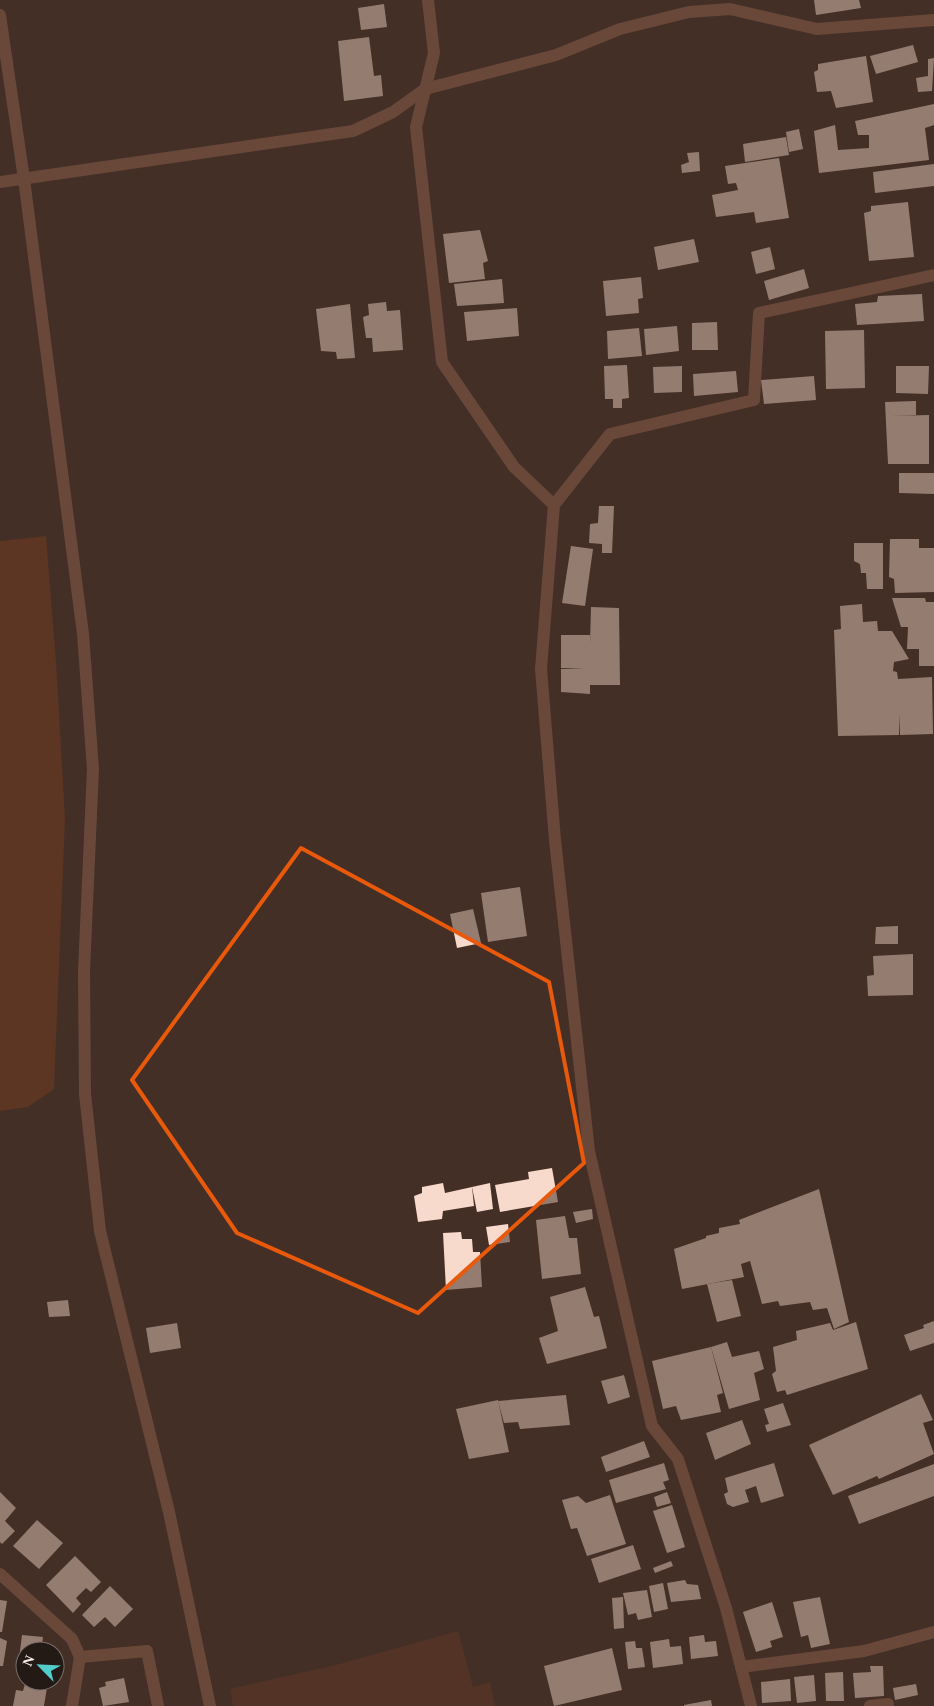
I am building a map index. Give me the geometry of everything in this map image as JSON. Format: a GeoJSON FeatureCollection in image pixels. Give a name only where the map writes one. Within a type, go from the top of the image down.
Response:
{"type":"FeatureCollection","features":[{"type":"Feature","properties":{"kind":"street"},"geometry":{"type":"LineString","coordinates":[[428,0],[434,53],[416,127],[442,362],[514,466],[554,505]]}},
{"type":"Feature","properties":{"kind":"street"},"geometry":{"type":"LineString","coordinates":[[0,182],[353,130],[394,112],[425,89],[556,55],[620,29],[689,12],[730,9],[817,29],[934,20]]}},
{"type":"Feature","properties":{"kind":"street"},"geometry":{"type":"LineString","coordinates":[[0,15],[24,179],[83,634],[93,769],[84,972],[85,1094],[100,1231],[169,1512],[210,1706]]}},
{"type":"Feature","properties":{"kind":"street"},"geometry":{"type":"LineString","coordinates":[[751,1706],[726,1608],[678,1459],[652,1426],[589,1151],[555,840],[541,669],[554,505],[610,434],[754,400],[759,313],[934,274]]}},
{"type":"Feature","properties":{"kind":"street"},"geometry":{"type":"LineString","coordinates":[[0,1574],[72,1639],[80,1657],[72,1706]]}},
{"type":"Feature","properties":{"kind":"street"},"geometry":{"type":"LineString","coordinates":[[741,1667],[864,1651],[934,1632]]}},
{"type":"Feature","properties":{"kind":"street"},"geometry":{"type":"LineString","coordinates":[[80,1657],[148,1650],[158,1706]]}},
{"type":"Feature","properties":{"kind":"street"},"geometry":{"type":"LineString","coordinates":[[870,1706],[888,1704]]}},
{"type":"Feature","properties":{"kind":"highlighted area"},"geometry":{"type":"Polygon","coordinates":[[[301,848],[549,982],[584,1163],[418,1313],[237,1233],[132,1080],[301,848]]]}},
{"type":"Feature","properties":{"kind":"shaded area"},"geometry":{"type":"Polygon","coordinates":[[[46,536],[56,661],[65,819],[54,1089],[28,1107],[0,1111],[0,541],[46,536]]]}},
{"type":"Feature","properties":{"kind":"shaded area"},"geometry":{"type":"Polygon","coordinates":[[[458,1631],[473,1687],[490,1682],[495,1706],[233,1706],[230,1689],[336,1665],[458,1631]]]}},
{"type":"Feature","properties":{"kind":"building"},"geometry":{"type":"Polygon","coordinates":[[[814,0],[859,0],[861,8],[816,15],[814,0]]]}},
{"type":"Feature","properties":{"kind":"building"},"geometry":{"type":"Polygon","coordinates":[[[384,4],[387,27],[361,30],[358,8],[384,4]]]}},
{"type":"Feature","properties":{"kind":"building"},"geometry":{"type":"Polygon","coordinates":[[[369,37],[374,76],[381,75],[383,96],[344,101],[338,41],[369,37]]]}},
{"type":"Feature","properties":{"kind":"building"},"geometry":{"type":"Polygon","coordinates":[[[913,45],[918,62],[876,74],[870,56],[913,45]]]}},
{"type":"Feature","properties":{"kind":"building"},"geometry":{"type":"Polygon","coordinates":[[[866,56],[873,102],[836,108],[831,91],[817,92],[814,72],[818,70],[818,64],[866,56]]]}},
{"type":"Feature","properties":{"kind":"building"},"geometry":{"type":"Polygon","coordinates":[[[934,58],[932,91],[918,92],[916,78],[928,76],[928,59],[934,58]]]}},
{"type":"Feature","properties":{"kind":"building"},"geometry":{"type":"Polygon","coordinates":[[[934,104],[934,125],[925,128],[929,160],[819,173],[814,131],[835,125],[838,150],[869,148],[869,135],[858,135],[855,121],[934,104]]]}},
{"type":"Feature","properties":{"kind":"building"},"geometry":{"type":"Polygon","coordinates":[[[799,129],[803,149],[789,152],[786,132],[799,129]]]}},
{"type":"Feature","properties":{"kind":"building"},"geometry":{"type":"Polygon","coordinates":[[[786,137],[789,155],[745,162],[743,144],[786,137]]]}},
{"type":"Feature","properties":{"kind":"building"},"geometry":{"type":"Polygon","coordinates":[[[699,152],[700,171],[682,173],[681,165],[689,162],[687,153],[699,152]]]}},
{"type":"Feature","properties":{"kind":"building"},"geometry":{"type":"Polygon","coordinates":[[[779,158],[789,218],[756,223],[754,212],[716,217],[712,195],[738,190],[736,183],[728,184],[725,166],[779,158]]]}},
{"type":"Feature","properties":{"kind":"building"},"geometry":{"type":"Polygon","coordinates":[[[934,164],[934,186],[875,193],[873,172],[934,164]]]}},
{"type":"Feature","properties":{"kind":"building"},"geometry":{"type":"Polygon","coordinates":[[[908,202],[914,257],[869,261],[864,213],[871,211],[871,206],[908,202]]]}},
{"type":"Feature","properties":{"kind":"building"},"geometry":{"type":"Polygon","coordinates":[[[480,230],[488,261],[483,263],[485,279],[449,283],[443,234],[480,230]]]}},
{"type":"Feature","properties":{"kind":"building"},"geometry":{"type":"Polygon","coordinates":[[[694,239],[699,262],[658,270],[654,247],[694,239]]]}},
{"type":"Feature","properties":{"kind":"building"},"geometry":{"type":"Polygon","coordinates":[[[770,247],[775,269],[756,274],[751,252],[770,247]]]}},
{"type":"Feature","properties":{"kind":"building"},"geometry":{"type":"Polygon","coordinates":[[[804,269],[809,288],[769,300],[764,281],[804,269]]]}},
{"type":"Feature","properties":{"kind":"building"},"geometry":{"type":"Polygon","coordinates":[[[641,277],[643,298],[638,299],[639,313],[606,316],[603,281],[641,277]]]}},
{"type":"Feature","properties":{"kind":"building"},"geometry":{"type":"Polygon","coordinates":[[[502,279],[504,303],[457,306],[454,284],[502,279]]]}},
{"type":"Feature","properties":{"kind":"building"},"geometry":{"type":"Polygon","coordinates":[[[922,294],[924,321],[857,325],[855,304],[877,302],[878,296],[922,294]]]}},
{"type":"Feature","properties":{"kind":"building"},"geometry":{"type":"Polygon","coordinates":[[[386,302],[387,311],[400,310],[403,350],[373,352],[372,338],[366,338],[363,317],[369,315],[368,304],[386,302]]]}},
{"type":"Feature","properties":{"kind":"building"},"geometry":{"type":"Polygon","coordinates":[[[350,304],[355,358],[337,359],[336,352],[321,351],[316,309],[350,304]]]}},
{"type":"Feature","properties":{"kind":"building"},"geometry":{"type":"Polygon","coordinates":[[[517,308],[519,336],[467,341],[464,312],[517,308]]]}},
{"type":"Feature","properties":{"kind":"building"},"geometry":{"type":"Polygon","coordinates":[[[717,322],[718,350],[692,350],[692,323],[717,322]]]}},
{"type":"Feature","properties":{"kind":"building"},"geometry":{"type":"Polygon","coordinates":[[[677,326],[679,351],[646,355],[644,329],[677,326]]]}},
{"type":"Feature","properties":{"kind":"building"},"geometry":{"type":"Polygon","coordinates":[[[639,328],[642,356],[608,359],[607,331],[639,328]]]}},
{"type":"Feature","properties":{"kind":"building"},"geometry":{"type":"Polygon","coordinates":[[[864,330],[865,388],[826,389],[825,331],[864,330]]]}},
{"type":"Feature","properties":{"kind":"building"},"geometry":{"type":"Polygon","coordinates":[[[627,365],[629,398],[622,399],[622,408],[613,408],[613,399],[605,399],[604,366],[627,365]]]}},
{"type":"Feature","properties":{"kind":"building"},"geometry":{"type":"Polygon","coordinates":[[[682,366],[682,392],[654,393],[653,367],[682,366]]]}},
{"type":"Feature","properties":{"kind":"building"},"geometry":{"type":"Polygon","coordinates":[[[896,366],[929,366],[928,394],[896,393],[896,366]]]}},
{"type":"Feature","properties":{"kind":"building"},"geometry":{"type":"Polygon","coordinates":[[[736,371],[738,392],[694,396],[693,374],[736,371]]]}},
{"type":"Feature","properties":{"kind":"building"},"geometry":{"type":"Polygon","coordinates":[[[814,376],[816,400],[764,404],[761,380],[814,376]]]}},
{"type":"Feature","properties":{"kind":"building"},"geometry":{"type":"Polygon","coordinates":[[[916,401],[916,415],[890,416],[929,415],[929,464],[888,464],[885,402],[916,401]]]}},
{"type":"Feature","properties":{"kind":"building"},"geometry":{"type":"Polygon","coordinates":[[[899,473],[934,473],[934,494],[899,493],[899,473]]]}},
{"type":"Feature","properties":{"kind":"building"},"geometry":{"type":"Polygon","coordinates":[[[599,506],[614,506],[612,553],[602,553],[602,544],[589,543],[590,524],[598,523],[599,506]]]}},
{"type":"Feature","properties":{"kind":"building"},"geometry":{"type":"Polygon","coordinates":[[[890,539],[919,539],[919,548],[934,548],[934,592],[895,593],[894,579],[889,577],[890,539]]]}},
{"type":"Feature","properties":{"kind":"building"},"geometry":{"type":"Polygon","coordinates":[[[854,543],[883,543],[883,589],[867,589],[866,573],[861,573],[860,564],[854,561],[854,543]]]}},
{"type":"Feature","properties":{"kind":"building"},"geometry":{"type":"Polygon","coordinates":[[[571,546],[593,549],[585,606],[562,603],[571,546]]]}},
{"type":"Feature","properties":{"kind":"building"},"geometry":{"type":"Polygon","coordinates":[[[892,598],[925,598],[926,602],[934,602],[934,666],[919,666],[919,649],[907,649],[908,627],[901,627],[892,598]]]}},
{"type":"Feature","properties":{"kind":"building"},"geometry":{"type":"Polygon","coordinates":[[[862,604],[863,622],[877,621],[878,631],[892,631],[909,659],[894,662],[893,671],[897,672],[898,679],[932,677],[933,734],[900,735],[899,714],[899,735],[838,736],[834,630],[841,629],[840,606],[862,604]]]}},
{"type":"Feature","properties":{"kind":"building"},"geometry":{"type":"Polygon","coordinates":[[[591,607],[619,608],[620,685],[590,685],[590,694],[561,692],[561,669],[584,668],[561,668],[561,635],[590,635],[590,644],[591,607]]]}},
{"type":"Feature","properties":{"kind":"building"},"geometry":{"type":"Polygon","coordinates":[[[520,887],[527,936],[488,942],[481,893],[520,887]]]}},
{"type":"Feature","properties":{"kind":"building"},"geometry":{"type":"Polygon","coordinates":[[[473,909],[481,943],[457,948],[450,914],[473,909]]]}},
{"type":"Feature","properties":{"kind":"building"},"geometry":{"type":"Polygon","coordinates":[[[898,926],[898,944],[875,944],[876,927],[898,926]]]}},
{"type":"Feature","properties":{"kind":"building"},"geometry":{"type":"Polygon","coordinates":[[[913,954],[913,995],[868,996],[867,976],[874,975],[873,956],[913,954]]]}},
{"type":"Feature","properties":{"kind":"building"},"geometry":{"type":"Polygon","coordinates":[[[552,1168],[558,1202],[500,1212],[495,1185],[529,1179],[528,1172],[552,1168]]]}},
{"type":"Feature","properties":{"kind":"building"},"geometry":{"type":"Polygon","coordinates":[[[443,1183],[445,1193],[472,1187],[474,1206],[443,1211],[442,1219],[418,1222],[414,1196],[422,1193],[422,1187],[443,1183]]]}},
{"type":"Feature","properties":{"kind":"building"},"geometry":{"type":"Polygon","coordinates":[[[490,1183],[493,1209],[477,1212],[472,1187],[490,1183]]]}},
{"type":"Feature","properties":{"kind":"building"},"geometry":{"type":"Polygon","coordinates":[[[819,1189],[849,1322],[834,1329],[827,1308],[813,1310],[810,1302],[780,1306],[778,1301],[762,1304],[750,1261],[741,1264],[744,1277],[682,1289],[674,1249],[706,1238],[706,1236],[719,1233],[719,1228],[740,1224],[739,1220],[819,1189]]]}},
{"type":"Feature","properties":{"kind":"building"},"geometry":{"type":"Polygon","coordinates":[[[592,1209],[593,1219],[576,1223],[573,1212],[592,1209]]]}},
{"type":"Feature","properties":{"kind":"building"},"geometry":{"type":"Polygon","coordinates":[[[565,1216],[569,1238],[577,1238],[581,1274],[542,1279],[536,1220],[565,1216]]]}},
{"type":"Feature","properties":{"kind":"building"},"geometry":{"type":"Polygon","coordinates":[[[508,1224],[510,1242],[489,1245],[486,1227],[508,1224]]]}},
{"type":"Feature","properties":{"kind":"building"},"geometry":{"type":"Polygon","coordinates":[[[461,1232],[462,1239],[472,1239],[473,1252],[480,1252],[482,1287],[446,1290],[443,1233],[461,1232]]]}},
{"type":"Feature","properties":{"kind":"building"},"geometry":{"type":"Polygon","coordinates":[[[732,1280],[741,1316],[717,1322],[707,1284],[732,1280]]]}},
{"type":"Feature","properties":{"kind":"building"},"geometry":{"type":"Polygon","coordinates":[[[585,1287],[594,1317],[599,1316],[607,1348],[547,1364],[539,1338],[558,1331],[550,1297],[585,1287]]]}},
{"type":"Feature","properties":{"kind":"building"},"geometry":{"type":"Polygon","coordinates":[[[68,1300],[70,1316],[49,1317],[47,1302],[68,1300]]]}},
{"type":"Feature","properties":{"kind":"building"},"geometry":{"type":"Polygon","coordinates":[[[934,1321],[934,1343],[910,1351],[904,1335],[924,1328],[923,1325],[934,1321]]]}},
{"type":"Feature","properties":{"kind":"building"},"geometry":{"type":"Polygon","coordinates":[[[856,1322],[868,1369],[787,1395],[785,1390],[777,1392],[772,1374],[776,1371],[773,1347],[797,1340],[796,1331],[830,1323],[833,1330],[856,1322]]]}},
{"type":"Feature","properties":{"kind":"building"},"geometry":{"type":"Polygon","coordinates":[[[177,1323],[181,1348],[150,1353],[146,1328],[177,1323]]]}},
{"type":"Feature","properties":{"kind":"building"},"geometry":{"type":"Polygon","coordinates":[[[727,1342],[732,1357],[759,1351],[764,1369],[754,1373],[760,1400],[729,1409],[711,1347],[727,1342]]]}},
{"type":"Feature","properties":{"kind":"building"},"geometry":{"type":"Polygon","coordinates":[[[711,1347],[723,1393],[717,1395],[721,1412],[681,1420],[676,1406],[663,1409],[652,1361],[711,1347]]]}},
{"type":"Feature","properties":{"kind":"building"},"geometry":{"type":"Polygon","coordinates":[[[624,1375],[630,1397],[608,1404],[601,1381],[624,1375]]]}},
{"type":"Feature","properties":{"kind":"building"},"geometry":{"type":"Polygon","coordinates":[[[921,1394],[933,1420],[923,1423],[934,1454],[879,1479],[877,1476],[833,1495],[809,1445],[921,1394]]]}},
{"type":"Feature","properties":{"kind":"building"},"geometry":{"type":"Polygon","coordinates":[[[566,1395],[570,1425],[520,1429],[518,1422],[504,1423],[498,1401],[566,1395]]]}},
{"type":"Feature","properties":{"kind":"building"},"geometry":{"type":"Polygon","coordinates":[[[498,1400],[509,1452],[469,1459],[456,1409],[498,1400]]]}},
{"type":"Feature","properties":{"kind":"building"},"geometry":{"type":"Polygon","coordinates":[[[783,1403],[791,1425],[767,1432],[765,1425],[769,1424],[764,1409],[783,1403]]]}},
{"type":"Feature","properties":{"kind":"building"},"geometry":{"type":"Polygon","coordinates":[[[742,1420],[751,1444],[715,1460],[706,1433],[742,1420]]]}},
{"type":"Feature","properties":{"kind":"building"},"geometry":{"type":"Polygon","coordinates":[[[644,1441],[650,1457],[606,1472],[601,1457],[644,1441]]]}},
{"type":"Feature","properties":{"kind":"building"},"geometry":{"type":"Polygon","coordinates":[[[664,1463],[669,1480],[663,1482],[666,1489],[616,1503],[609,1480],[664,1463]]]}},
{"type":"Feature","properties":{"kind":"building"},"geometry":{"type":"Polygon","coordinates":[[[774,1463],[784,1496],[761,1503],[756,1486],[745,1490],[749,1502],[733,1507],[727,1504],[724,1494],[728,1492],[725,1478],[774,1463]]]}},
{"type":"Feature","properties":{"kind":"building"},"geometry":{"type":"Polygon","coordinates":[[[934,1464],[934,1496],[859,1524],[848,1496],[934,1464]]]}},
{"type":"Feature","properties":{"kind":"building"},"geometry":{"type":"Polygon","coordinates":[[[0,1492],[16,1508],[5,1521],[15,1531],[2,1544],[0,1542],[0,1492]]]}},
{"type":"Feature","properties":{"kind":"building"},"geometry":{"type":"Polygon","coordinates":[[[667,1492],[671,1503],[657,1507],[654,1497],[667,1492]]]}},
{"type":"Feature","properties":{"kind":"building"},"geometry":{"type":"Polygon","coordinates":[[[610,1495],[626,1544],[587,1556],[577,1528],[571,1529],[562,1500],[578,1496],[586,1503],[610,1495]]]}},
{"type":"Feature","properties":{"kind":"building"},"geometry":{"type":"Polygon","coordinates":[[[672,1505],[685,1547],[667,1553],[653,1511],[672,1505]]]}},
{"type":"Feature","properties":{"kind":"building"},"geometry":{"type":"Polygon","coordinates":[[[37,1520],[63,1543],[39,1569],[13,1546],[37,1520]]]}},
{"type":"Feature","properties":{"kind":"building"},"geometry":{"type":"Polygon","coordinates":[[[633,1545],[641,1569],[599,1583],[591,1559],[633,1545]]]}},
{"type":"Feature","properties":{"kind":"building"},"geometry":{"type":"Polygon","coordinates":[[[75,1556],[101,1582],[91,1592],[86,1588],[76,1598],[81,1604],[73,1613],[46,1585],[75,1556]]]}},
{"type":"Feature","properties":{"kind":"building"},"geometry":{"type":"Polygon","coordinates":[[[671,1561],[673,1566],[655,1573],[653,1568],[671,1561]]]}},
{"type":"Feature","properties":{"kind":"building"},"geometry":{"type":"Polygon","coordinates":[[[685,1580],[687,1584],[698,1585],[701,1599],[671,1602],[667,1583],[685,1580]]]}},
{"type":"Feature","properties":{"kind":"building"},"geometry":{"type":"Polygon","coordinates":[[[663,1583],[668,1609],[654,1612],[649,1586],[663,1583]]]}},
{"type":"Feature","properties":{"kind":"building"},"geometry":{"type":"Polygon","coordinates":[[[110,1586],[133,1609],[115,1627],[105,1617],[94,1627],[82,1615],[110,1586]]]}},
{"type":"Feature","properties":{"kind":"building"},"geometry":{"type":"Polygon","coordinates":[[[647,1590],[652,1617],[638,1620],[636,1613],[628,1615],[623,1593],[647,1590]]]}},
{"type":"Feature","properties":{"kind":"building"},"geometry":{"type":"Polygon","coordinates":[[[623,1597],[624,1628],[614,1629],[612,1598],[623,1597]]]}},
{"type":"Feature","properties":{"kind":"building"},"geometry":{"type":"Polygon","coordinates":[[[820,1597],[830,1644],[811,1648],[808,1635],[801,1637],[793,1602],[820,1597]]]}},
{"type":"Feature","properties":{"kind":"building"},"geometry":{"type":"Polygon","coordinates":[[[0,1600],[7,1601],[2,1632],[0,1632],[0,1600]]]}},
{"type":"Feature","properties":{"kind":"building"},"geometry":{"type":"Polygon","coordinates":[[[772,1602],[783,1637],[770,1641],[772,1647],[756,1652],[743,1612],[772,1602]]]}},
{"type":"Feature","properties":{"kind":"building"},"geometry":{"type":"Polygon","coordinates":[[[22,1635],[43,1637],[42,1641],[21,1641],[22,1635]]]}},
{"type":"Feature","properties":{"kind":"building"},"geometry":{"type":"Polygon","coordinates":[[[704,1635],[705,1642],[716,1641],[718,1656],[691,1659],[689,1637],[704,1635]]]}},
{"type":"Feature","properties":{"kind":"building"},"geometry":{"type":"Polygon","coordinates":[[[0,1638],[7,1641],[3,1666],[0,1666],[0,1638]]]}},
{"type":"Feature","properties":{"kind":"building"},"geometry":{"type":"Polygon","coordinates":[[[669,1639],[670,1647],[681,1646],[683,1664],[653,1668],[650,1642],[669,1639]]]}},
{"type":"Feature","properties":{"kind":"building"},"geometry":{"type":"Polygon","coordinates":[[[635,1641],[636,1648],[642,1648],[645,1667],[628,1669],[625,1642],[635,1641]]]}},
{"type":"Feature","properties":{"kind":"building"},"geometry":{"type":"Polygon","coordinates":[[[612,1648],[622,1690],[554,1706],[544,1666],[612,1648]]]}},
{"type":"Feature","properties":{"kind":"building"},"geometry":{"type":"Polygon","coordinates":[[[870,1666],[883,1666],[884,1696],[855,1698],[853,1673],[871,1672],[870,1666]]]}},
{"type":"Feature","properties":{"kind":"building"},"geometry":{"type":"Polygon","coordinates":[[[843,1672],[844,1701],[826,1701],[825,1673],[843,1672]]]}},
{"type":"Feature","properties":{"kind":"building"},"geometry":{"type":"Polygon","coordinates":[[[814,1675],[816,1701],[797,1703],[794,1677],[814,1675]]]}},
{"type":"Feature","properties":{"kind":"building"},"geometry":{"type":"Polygon","coordinates":[[[124,1678],[129,1702],[103,1706],[99,1688],[106,1686],[105,1682],[124,1678]]]}},
{"type":"Feature","properties":{"kind":"building"},"geometry":{"type":"Polygon","coordinates":[[[790,1679],[791,1701],[762,1703],[761,1682],[790,1679]]]}},
{"type":"Feature","properties":{"kind":"building"},"geometry":{"type":"Polygon","coordinates":[[[916,1684],[918,1695],[895,1700],[893,1688],[916,1684]]]}},
{"type":"Feature","properties":{"kind":"building"},"geometry":{"type":"Polygon","coordinates":[[[16,1691],[46,1691],[44,1706],[13,1706],[16,1691]]]}},
{"type":"Feature","properties":{"kind":"building"},"geometry":{"type":"Polygon","coordinates":[[[711,1700],[712,1706],[684,1706],[684,1705],[711,1700]]]}}]}
